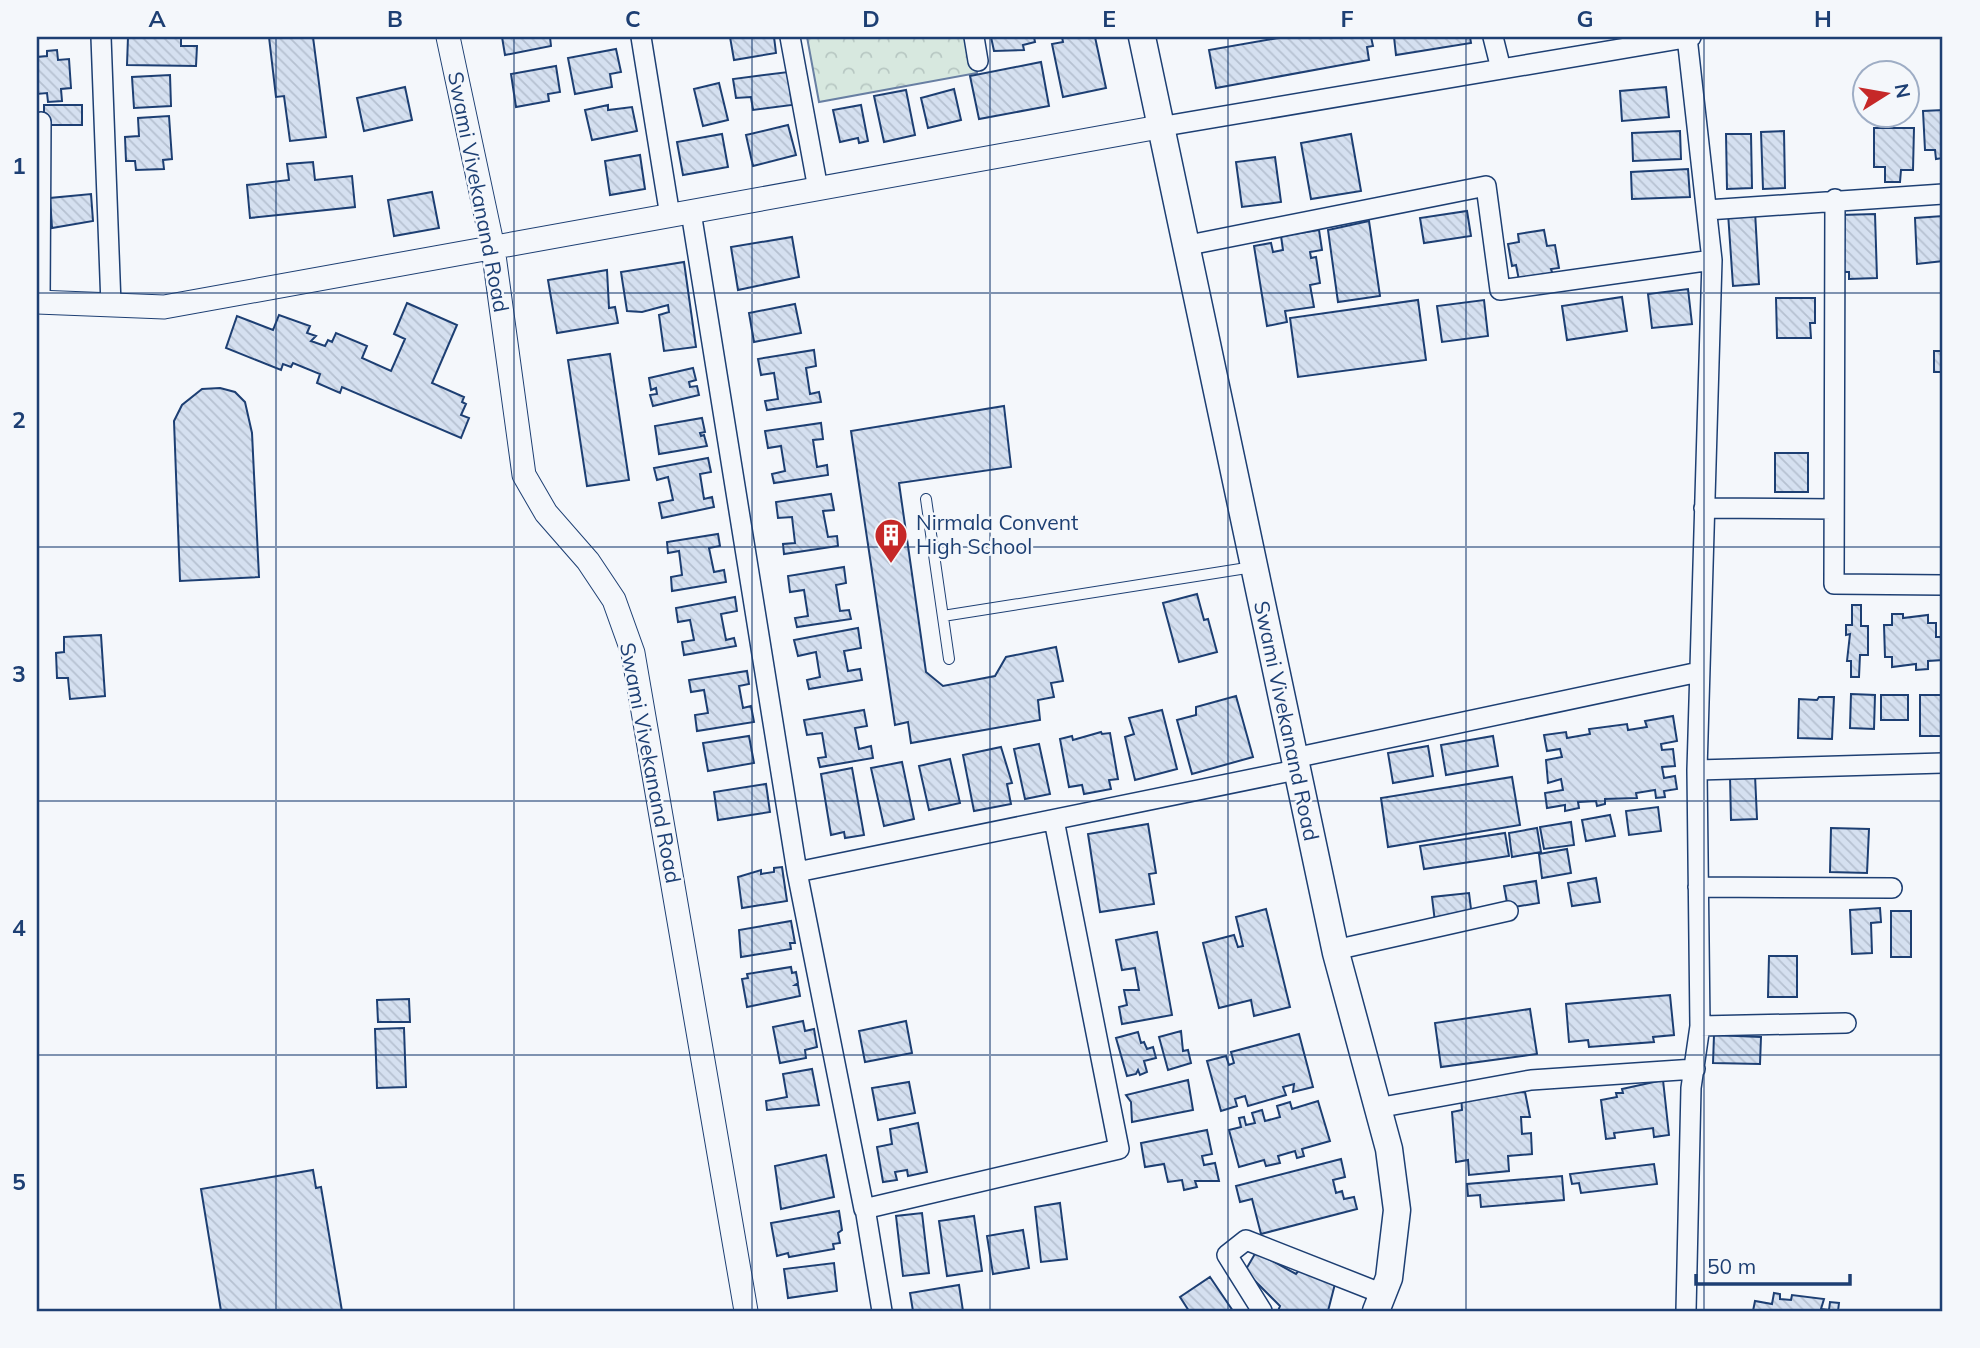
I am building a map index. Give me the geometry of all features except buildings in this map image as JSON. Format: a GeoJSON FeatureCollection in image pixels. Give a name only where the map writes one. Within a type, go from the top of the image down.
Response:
{"type":"FeatureCollection","features":[{"type":"Feature","properties":{"kind":"main road","name":"Swami Vivekanand Road"},"geometry":{"type":"LineString","coordinates":[[1142,37],[1184,246],[1335,950],[1389,1149],[1397,1210],[1389,1278],[1379,1303]]}},
{"type":"Feature","properties":{"kind":"street"},"geometry":{"type":"LineString","coordinates":[[101,37],[111,305]]}},
{"type":"Feature","properties":{"kind":"street","name":"Swami Vivekanand Road"},"geometry":{"type":"LineString","coordinates":[[448,37],[493,248],[524,475],[546,513],[588,561],[614,600],[632,653],[746,1311]]}},
{"type":"Feature","properties":{"kind":"street"},"geometry":{"type":"LineString","coordinates":[[641,37],[681,214],[797,872],[865,1208],[882,1311]]}},
{"type":"Feature","properties":{"kind":"street"},"geometry":{"type":"LineString","coordinates":[[790,37],[818,189]]}},
{"type":"Feature","properties":{"kind":"street"},"geometry":{"type":"LineString","coordinates":[[974,37],[978,61]]}},
{"type":"Feature","properties":{"kind":"street"},"geometry":{"type":"LineString","coordinates":[[1493,37],[1500,69]]}},
{"type":"Feature","properties":{"kind":"street"},"geometry":{"type":"LineString","coordinates":[[41,122],[38,302],[164,307],[1159,127],[1689,37],[1712,260],[1697,770],[1700,1026],[1691,1088],[1686,1311]]}},
{"type":"Feature","properties":{"kind":"street"},"geometry":{"type":"LineString","coordinates":[[1184,246],[1486,186],[1500,290],[1712,260]]}},
{"type":"Feature","properties":{"kind":"street"},"geometry":{"type":"LineString","coordinates":[[1707,210],[1835,199],[1943,194]]}},
{"type":"Feature","properties":{"kind":"street"},"geometry":{"type":"LineString","coordinates":[[1835,199],[1834,584],[1943,585]]}},
{"type":"Feature","properties":{"kind":"street"},"geometry":{"type":"LineString","coordinates":[[1704,508],[1833,509]]}},
{"type":"Feature","properties":{"kind":"street"},"geometry":{"type":"LineString","coordinates":[[797,872],[1054,820],[1699,672]]}},
{"type":"Feature","properties":{"kind":"street"},"geometry":{"type":"LineString","coordinates":[[1697,770],[1943,763]]}},
{"type":"Feature","properties":{"kind":"street"},"geometry":{"type":"LineString","coordinates":[[865,1208],[1119,1149],[1054,820]]}},
{"type":"Feature","properties":{"kind":"street"},"geometry":{"type":"LineString","coordinates":[[1698,887],[1892,888]]}},
{"type":"Feature","properties":{"kind":"street"},"geometry":{"type":"LineString","coordinates":[[1335,950],[1508,911]]}},
{"type":"Feature","properties":{"kind":"street"},"geometry":{"type":"LineString","coordinates":[[1700,1026],[1846,1023]]}},
{"type":"Feature","properties":{"kind":"street"},"geometry":{"type":"LineString","coordinates":[[1377,1108],[1531,1080],[1695,1069]]}},
{"type":"Feature","properties":{"kind":"street"},"geometry":{"type":"LineString","coordinates":[[1262,1311],[1227,1255],[1246,1240],[1379,1303]]}},
{"type":"Feature","properties":{"kind":"lane"},"geometry":{"type":"LineString","coordinates":[[926,499],[949,659]]}},
{"type":"Feature","properties":{"kind":"lane"},"geometry":{"type":"LineString","coordinates":[[943,616],[1253,567]]}},
{"type":"Feature","properties":{"kind":"green space"},"geometry":{"type":"Polygon","coordinates":[[[807,37],[970,37],[977,73],[819,102],[807,37]]]}},
{"type":"Feature","properties":{"kind":"place","name":"Nirmala Convent High School"},"geometry":{"type":"Point","coordinates":[891,565]}}]}
